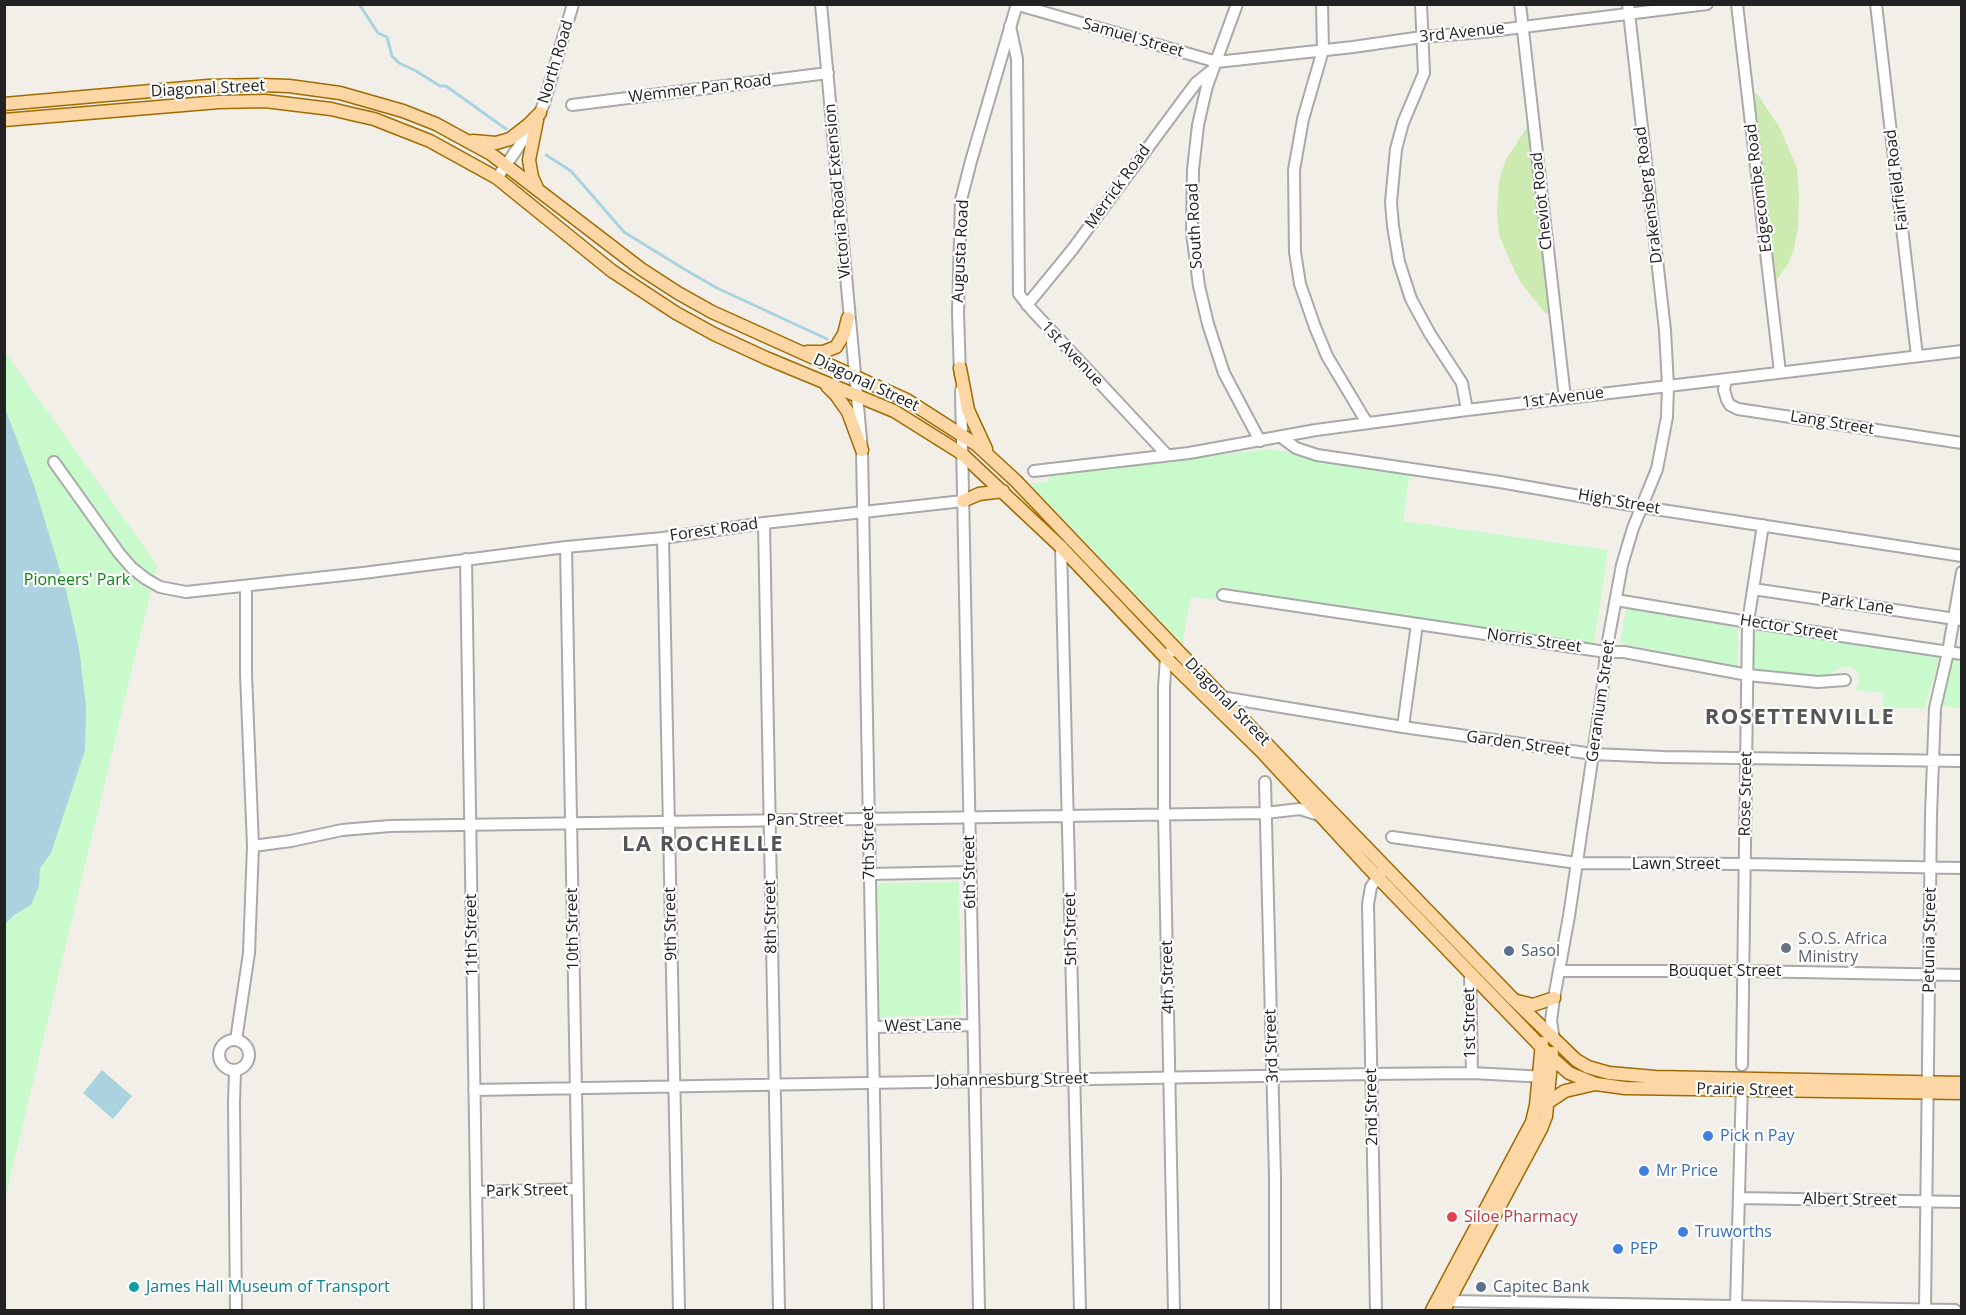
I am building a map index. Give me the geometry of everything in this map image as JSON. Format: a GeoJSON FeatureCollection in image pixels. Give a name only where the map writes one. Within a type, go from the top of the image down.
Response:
{"type":"FeatureCollection","features":[{"type":"Feature","properties":{"kind":"main road","name":"Diagonal Street"},"geometry":{"type":"LineString","coordinates":[[4,104],[232,84],[289,86],[340,93],[393,108],[436,124],[469,141],[506,165],[660,282],[712,312],[907,400],[961,433],[989,455],[1174,647],[1542,1048]]}},
{"type":"Feature","properties":{"kind":"main road","name":"Diagonal Street"},"geometry":{"type":"LineString","coordinates":[[4,120],[248,100],[292,103],[374,119],[430,141],[497,178],[612,271],[669,309],[714,334],[766,358],[894,411],[961,453],[1003,490],[1061,547],[1166,658],[1262,752],[1366,865],[1381,872],[1513,999],[1547,1025]]}},
{"type":"Feature","properties":{"kind":"main road"},"geometry":{"type":"LineString","coordinates":[[469,141],[496,143],[510,139],[538,117]]}},
{"type":"Feature","properties":{"kind":"main road"},"geometry":{"type":"LineString","coordinates":[[538,117],[529,160],[532,177],[538,189]]}},
{"type":"Feature","properties":{"kind":"main road"},"geometry":{"type":"LineString","coordinates":[[800,352],[823,352],[836,346],[844,334],[848,318]]}},
{"type":"Feature","properties":{"kind":"main road"},"geometry":{"type":"LineString","coordinates":[[960,368],[968,410],[976,432],[989,455]]}},
{"type":"Feature","properties":{"kind":"main road"},"geometry":{"type":"LineString","coordinates":[[821,380],[844,404],[862,450]]}},
{"type":"Feature","properties":{"kind":"main road"},"geometry":{"type":"LineString","coordinates":[[963,501],[979,494],[1003,490]]}},
{"type":"Feature","properties":{"kind":"main road"},"geometry":{"type":"LineString","coordinates":[[1513,999],[1533,1005],[1554,998]]}},
{"type":"Feature","properties":{"kind":"main road","name":"Geranium Street"},"geometry":{"type":"LineString","coordinates":[[1446,1306],[1535,1143],[1546,1116],[1547,1102],[1542,1048],[1547,1025]]}},
{"type":"Feature","properties":{"kind":"main road","name":"Prairie Street"},"geometry":{"type":"LineString","coordinates":[[1547,1025],[1554,1040],[1576,1060],[1588,1067],[1609,1073],[1742,1085]]}},
{"type":"Feature","properties":{"kind":"main road","name":"Geranium Street"},"geometry":{"type":"LineString","coordinates":[[1432,1311],[1532,1122],[1554,1040]]}},
{"type":"Feature","properties":{"kind":"main road","name":"Prairie Street"},"geometry":{"type":"LineString","coordinates":[[1542,1048],[1569,1073],[1596,1084],[1634,1088],[1742,1085],[1928,1088],[1962,1093]]}},
{"type":"Feature","properties":{"kind":"main road","name":"Prairie Street"},"geometry":{"type":"LineString","coordinates":[[1928,1088],[1962,1083]]}},
{"type":"Feature","properties":{"kind":"main road"},"geometry":{"type":"LineString","coordinates":[[1547,1102],[1565,1091],[1596,1084]]}},
{"type":"Feature","properties":{"kind":"street","name":"North Road"},"geometry":{"type":"LineString","coordinates":[[497,178],[538,117],[573,4]]}},
{"type":"Feature","properties":{"kind":"street","name":"Victoria Road Extension"},"geometry":{"type":"LineString","coordinates":[[821,4],[855,377]]}},
{"type":"Feature","properties":{"kind":"street","name":"South Road"},"geometry":{"type":"LineString","coordinates":[[1237,4],[1214,66],[1198,124],[1193,170],[1192,232],[1208,324],[1224,372],[1260,441]]}},
{"type":"Feature","properties":{"kind":"street"},"geometry":{"type":"LineString","coordinates":[[1322,4],[1323,50],[1303,119],[1294,170],[1295,252],[1300,284],[1327,356],[1367,423]]}},
{"type":"Feature","properties":{"kind":"street"},"geometry":{"type":"LineString","coordinates":[[1421,4],[1424,73],[1403,123],[1396,149],[1391,202],[1393,226],[1399,262],[1411,299],[1430,334],[1462,383],[1467,410]]}},
{"type":"Feature","properties":{"kind":"street","name":"Cheviot Road"},"geometry":{"type":"LineString","coordinates":[[1520,4],[1565,398]]}},
{"type":"Feature","properties":{"kind":"street","name":"3rd Avenue"},"geometry":{"type":"LineString","coordinates":[[1214,66],[1422,37],[1483,32],[1628,9],[1707,4]]}},
{"type":"Feature","properties":{"kind":"street","name":"Edgecombe Road"},"geometry":{"type":"LineString","coordinates":[[1737,4],[1780,372]]}},
{"type":"Feature","properties":{"kind":"street","name":"Fairfield Road"},"geometry":{"type":"LineString","coordinates":[[1876,4],[1917,356]]}},
{"type":"Feature","properties":{"kind":"street","name":"Samuel Street"},"geometry":{"type":"LineString","coordinates":[[1016,5],[1214,66]]}},
{"type":"Feature","properties":{"kind":"street","name":"Augusta Road"},"geometry":{"type":"LineString","coordinates":[[961,433],[958,302],[961,200],[1016,5]]}},
{"type":"Feature","properties":{"kind":"street","name":"Drakensberg Road"},"geometry":{"type":"LineString","coordinates":[[1628,9],[1665,330],[1668,386]]}},
{"type":"Feature","properties":{"kind":"street"},"geometry":{"type":"LineString","coordinates":[[1010,26],[1017,58],[1018,283],[1019,294],[1027,305]]}},
{"type":"Feature","properties":{"kind":"street","name":"Merrick Road"},"geometry":{"type":"LineString","coordinates":[[1027,305],[1072,250],[1184,99],[1214,66]]}},
{"type":"Feature","properties":{"kind":"street","name":"Wemmer Pan Road"},"geometry":{"type":"LineString","coordinates":[[572,105],[828,73]]}},
{"type":"Feature","properties":{"kind":"street","name":"1st Avenue"},"geometry":{"type":"LineString","coordinates":[[1027,305],[1167,455]]}},
{"type":"Feature","properties":{"kind":"street","name":"1st Avenue"},"geometry":{"type":"LineString","coordinates":[[1034,471],[1167,455],[1367,423],[1467,410],[1962,351]]}},
{"type":"Feature","properties":{"kind":"street","name":"7th Street"},"geometry":{"type":"LineString","coordinates":[[855,377],[862,450],[878,1311]]}},
{"type":"Feature","properties":{"kind":"street","name":"Lang Street"},"geometry":{"type":"LineString","coordinates":[[1726,379],[1724,390],[1727,400],[1730,405],[1738,409],[1962,443]]}},
{"type":"Feature","properties":{"kind":"street","name":"Geranium Street"},"geometry":{"type":"LineString","coordinates":[[1547,1025],[1559,971],[1593,754],[1606,652],[1623,556],[1657,469],[1663,442],[1668,386]]}},
{"type":"Feature","properties":{"kind":"street","name":"6th Street"},"geometry":{"type":"LineString","coordinates":[[961,433],[979,1311]]}},
{"type":"Feature","properties":{"kind":"street","name":"High Street"},"geometry":{"type":"LineString","coordinates":[[1281,437],[1296,448],[1317,455],[1962,556]]}},
{"type":"Feature","properties":{"kind":"street","name":"Forest Road"},"geometry":{"type":"LineString","coordinates":[[54,462],[119,553],[146,579],[160,587],[186,592],[246,587],[566,547],[663,538],[863,511],[963,501]]}},
{"type":"Feature","properties":{"kind":"street","name":"8th Street"},"geometry":{"type":"LineString","coordinates":[[764,523],[779,1311]]}},
{"type":"Feature","properties":{"kind":"street","name":"Rose Street"},"geometry":{"type":"LineString","coordinates":[[1742,1065],[1748,622],[1763,525]]}},
{"type":"Feature","properties":{"kind":"street","name":"9th Street"},"geometry":{"type":"LineString","coordinates":[[663,538],[679,1311]]}},
{"type":"Feature","properties":{"kind":"street","name":"10th Street"},"geometry":{"type":"LineString","coordinates":[[566,547],[580,1311]]}},
{"type":"Feature","properties":{"kind":"street","name":"5th Street"},"geometry":{"type":"LineString","coordinates":[[1061,547],[1080,1311]]}},
{"type":"Feature","properties":{"kind":"street","name":"11th Street"},"geometry":{"type":"LineString","coordinates":[[466,560],[478,1311]]}},
{"type":"Feature","properties":{"kind":"street","name":"Petunia Street"},"geometry":{"type":"LineString","coordinates":[[1925,1310],[1935,708],[1958,619],[1962,572]]}},
{"type":"Feature","properties":{"kind":"street"},"geometry":{"type":"LineString","coordinates":[[236,1040],[249,953],[253,846],[246,674],[246,587]]}},
{"type":"Feature","properties":{"kind":"street","name":"Park Lane"},"geometry":{"type":"LineString","coordinates":[[1753,589],[1958,619]]}},
{"type":"Feature","properties":{"kind":"street","name":"Norris Street"},"geometry":{"type":"LineString","coordinates":[[1223,595],[1606,652],[1624,652],[1748,675],[1818,682],[1845,680]]}},
{"type":"Feature","properties":{"kind":"street","name":"Hector Street"},"geometry":{"type":"LineString","coordinates":[[1616,600],[1962,654]]}},
{"type":"Feature","properties":{"kind":"street"},"geometry":{"type":"LineString","coordinates":[[1403,728],[1417,624]]}},
{"type":"Feature","properties":{"kind":"street"},"geometry":{"type":"LineString","coordinates":[[1166,658],[1174,647]]}},
{"type":"Feature","properties":{"kind":"street","name":"4th Street"},"geometry":{"type":"LineString","coordinates":[[1166,658],[1164,672],[1164,814],[1174,1311]]}},
{"type":"Feature","properties":{"kind":"street","name":"Garden Street"},"geometry":{"type":"LineString","coordinates":[[1221,697],[1403,728],[1593,754],[1962,761]]}},
{"type":"Feature","properties":{"kind":"street","name":"3rd Street"},"geometry":{"type":"LineString","coordinates":[[1265,782],[1273,1076],[1275,1311]]}},
{"type":"Feature","properties":{"kind":"street","name":"Pan Street"},"geometry":{"type":"LineString","coordinates":[[253,846],[291,841],[342,830],[390,826],[1265,813],[1300,809],[1319,815]]}},
{"type":"Feature","properties":{"kind":"street","name":"Lawn Street"},"geometry":{"type":"LineString","coordinates":[[1392,837],[1576,863],[1962,868]]}},
{"type":"Feature","properties":{"kind":"street","name":"2nd Street"},"geometry":{"type":"LineString","coordinates":[[1366,865],[1376,1311]]}},
{"type":"Feature","properties":{"kind":"street"},"geometry":{"type":"LineString","coordinates":[[870,874],[970,872]]}},
{"type":"Feature","properties":{"kind":"street","name":"2nd Street"},"geometry":{"type":"LineString","coordinates":[[1368,904],[1371,887],[1381,872]]}},
{"type":"Feature","properties":{"kind":"street","name":"Bouquet Street"},"geometry":{"type":"LineString","coordinates":[[1559,971],[1744,970],[1962,975]]}},
{"type":"Feature","properties":{"kind":"street","name":"1st Street"},"geometry":{"type":"LineString","coordinates":[[1470,972],[1472,1073]]}},
{"type":"Feature","properties":{"kind":"street","name":"West Lane"},"geometry":{"type":"LineString","coordinates":[[873,1027],[973,1025]]}},
{"type":"Feature","properties":{"kind":"street"},"geometry":{"type":"LineString","coordinates":[[236,1040],[247,1047],[249,1055],[244,1067],[235,1071],[224,1066],[219,1055],[224,1043],[236,1040]]}},
{"type":"Feature","properties":{"kind":"street"},"geometry":{"type":"LineString","coordinates":[[235,1071],[236,1311]]}},
{"type":"Feature","properties":{"kind":"street","name":"Johannesburg Street"},"geometry":{"type":"LineString","coordinates":[[474,1090],[1371,1074],[1472,1073],[1544,1077]]}},
{"type":"Feature","properties":{"kind":"street"},"geometry":{"type":"LineString","coordinates":[[1736,1306],[1742,1085]]}},
{"type":"Feature","properties":{"kind":"street","name":"Park Street"},"geometry":{"type":"LineString","coordinates":[[476,1192],[578,1190]]}},
{"type":"Feature","properties":{"kind":"street","name":"Albert Street"},"geometry":{"type":"LineString","coordinates":[[1739,1198],[1962,1202]]}},
{"type":"Feature","properties":{"kind":"street"},"geometry":{"type":"LineString","coordinates":[[1446,1306],[1736,1306],[1955,1311]]}},
{"type":"Feature","properties":{"kind":"green space"},"geometry":{"type":"Polygon","coordinates":[[[1751,91],[1758,95],[1780,128],[1797,168],[1798,227],[1794,249],[1788,264],[1775,282],[1751,91]]]}},
{"type":"Feature","properties":{"kind":"green space"},"geometry":{"type":"Polygon","coordinates":[[[1529,124],[1551,313],[1546,314],[1521,283],[1499,235],[1497,211],[1499,181],[1505,161],[1529,124]]]}},
{"type":"Feature","properties":{"kind":"green space","name":"Pioneers' Park"},"geometry":{"type":"Polygon","coordinates":[[[5,352],[157,565],[5,1199],[5,352]]]}},
{"type":"Feature","properties":{"kind":"green space"},"geometry":{"type":"Polygon","coordinates":[[[1269,449],[1410,473],[1403,521],[1608,550],[1594,644],[1222,588],[1218,600],[1191,597],[1182,643],[1029,483],[1047,482],[1051,474],[1269,449]]]}},
{"type":"Feature","properties":{"kind":"green space"},"geometry":{"type":"Polygon","coordinates":[[[1627,605],[1738,624],[1738,667],[1620,643],[1627,605]]]}},
{"type":"Feature","properties":{"kind":"green space"},"geometry":{"type":"Polygon","coordinates":[[[1753,626],[1940,654],[1925,708],[1882,708],[1884,693],[1854,690],[1859,678],[1857,671],[1852,667],[1842,667],[1827,675],[1807,677],[1754,670],[1753,626]]]}},
{"type":"Feature","properties":{"kind":"green space"},"geometry":{"type":"Polygon","coordinates":[[[1953,655],[1961,657],[1961,708],[1941,706],[1953,655]]]}},
{"type":"Feature","properties":{"kind":"green space"},"geometry":{"type":"Polygon","coordinates":[[[959,882],[961,1015],[880,1017],[878,883],[959,882]]]}},
{"type":"Feature","properties":{"kind":"water"},"geometry":{"type":"Polygon","coordinates":[[[5,408],[34,485],[66,590],[79,648],[86,706],[85,750],[51,853],[40,868],[39,886],[31,905],[14,915],[5,924],[5,408]]]}},
{"type":"Feature","properties":{"kind":"water"},"geometry":{"type":"Polygon","coordinates":[[[102,1070],[132,1096],[113,1119],[83,1093],[102,1070]]]}},
{"type":"Feature","properties":{"kind":"waterway"},"geometry":{"type":"LineString","coordinates":[[359,4],[378,33],[387,37],[392,56],[399,63],[440,86],[446,86],[506,129]]}},
{"type":"Feature","properties":{"kind":"waterway"},"geometry":{"type":"LineString","coordinates":[[546,155],[571,171],[624,232],[717,288],[827,339]]}},
{"type":"Feature","properties":{"kind":"place","name":"S.O.S. Africa Ministry"},"geometry":{"type":"Point","coordinates":[1786,948]}},
{"type":"Feature","properties":{"kind":"place","name":"Sasol"},"geometry":{"type":"Point","coordinates":[1509,951]}},
{"type":"Feature","properties":{"kind":"place","name":"Pick n Pay"},"geometry":{"type":"Point","coordinates":[1708,1136]}},
{"type":"Feature","properties":{"kind":"place","name":"Mr Price"},"geometry":{"type":"Point","coordinates":[1644,1171]}},
{"type":"Feature","properties":{"kind":"place","name":"Siloe Pharmacy"},"geometry":{"type":"Point","coordinates":[1452,1217]}},
{"type":"Feature","properties":{"kind":"place","name":"Truworths"},"geometry":{"type":"Point","coordinates":[1683,1232]}},
{"type":"Feature","properties":{"kind":"place","name":"PEP"},"geometry":{"type":"Point","coordinates":[1618,1249]}},
{"type":"Feature","properties":{"kind":"place","name":"James Hall Museum of Transport"},"geometry":{"type":"Point","coordinates":[134,1287]}},
{"type":"Feature","properties":{"kind":"place","name":"Capitec Bank"},"geometry":{"type":"Point","coordinates":[1481,1287]}},
{"type":"Feature","properties":{"kind":"district","name":"ROSETTENVILLE"},"geometry":{"type":"Point","coordinates":[1800,718]}},
{"type":"Feature","properties":{"kind":"district","name":"LA ROCHELLE"},"geometry":{"type":"Point","coordinates":[703,845]}}]}
